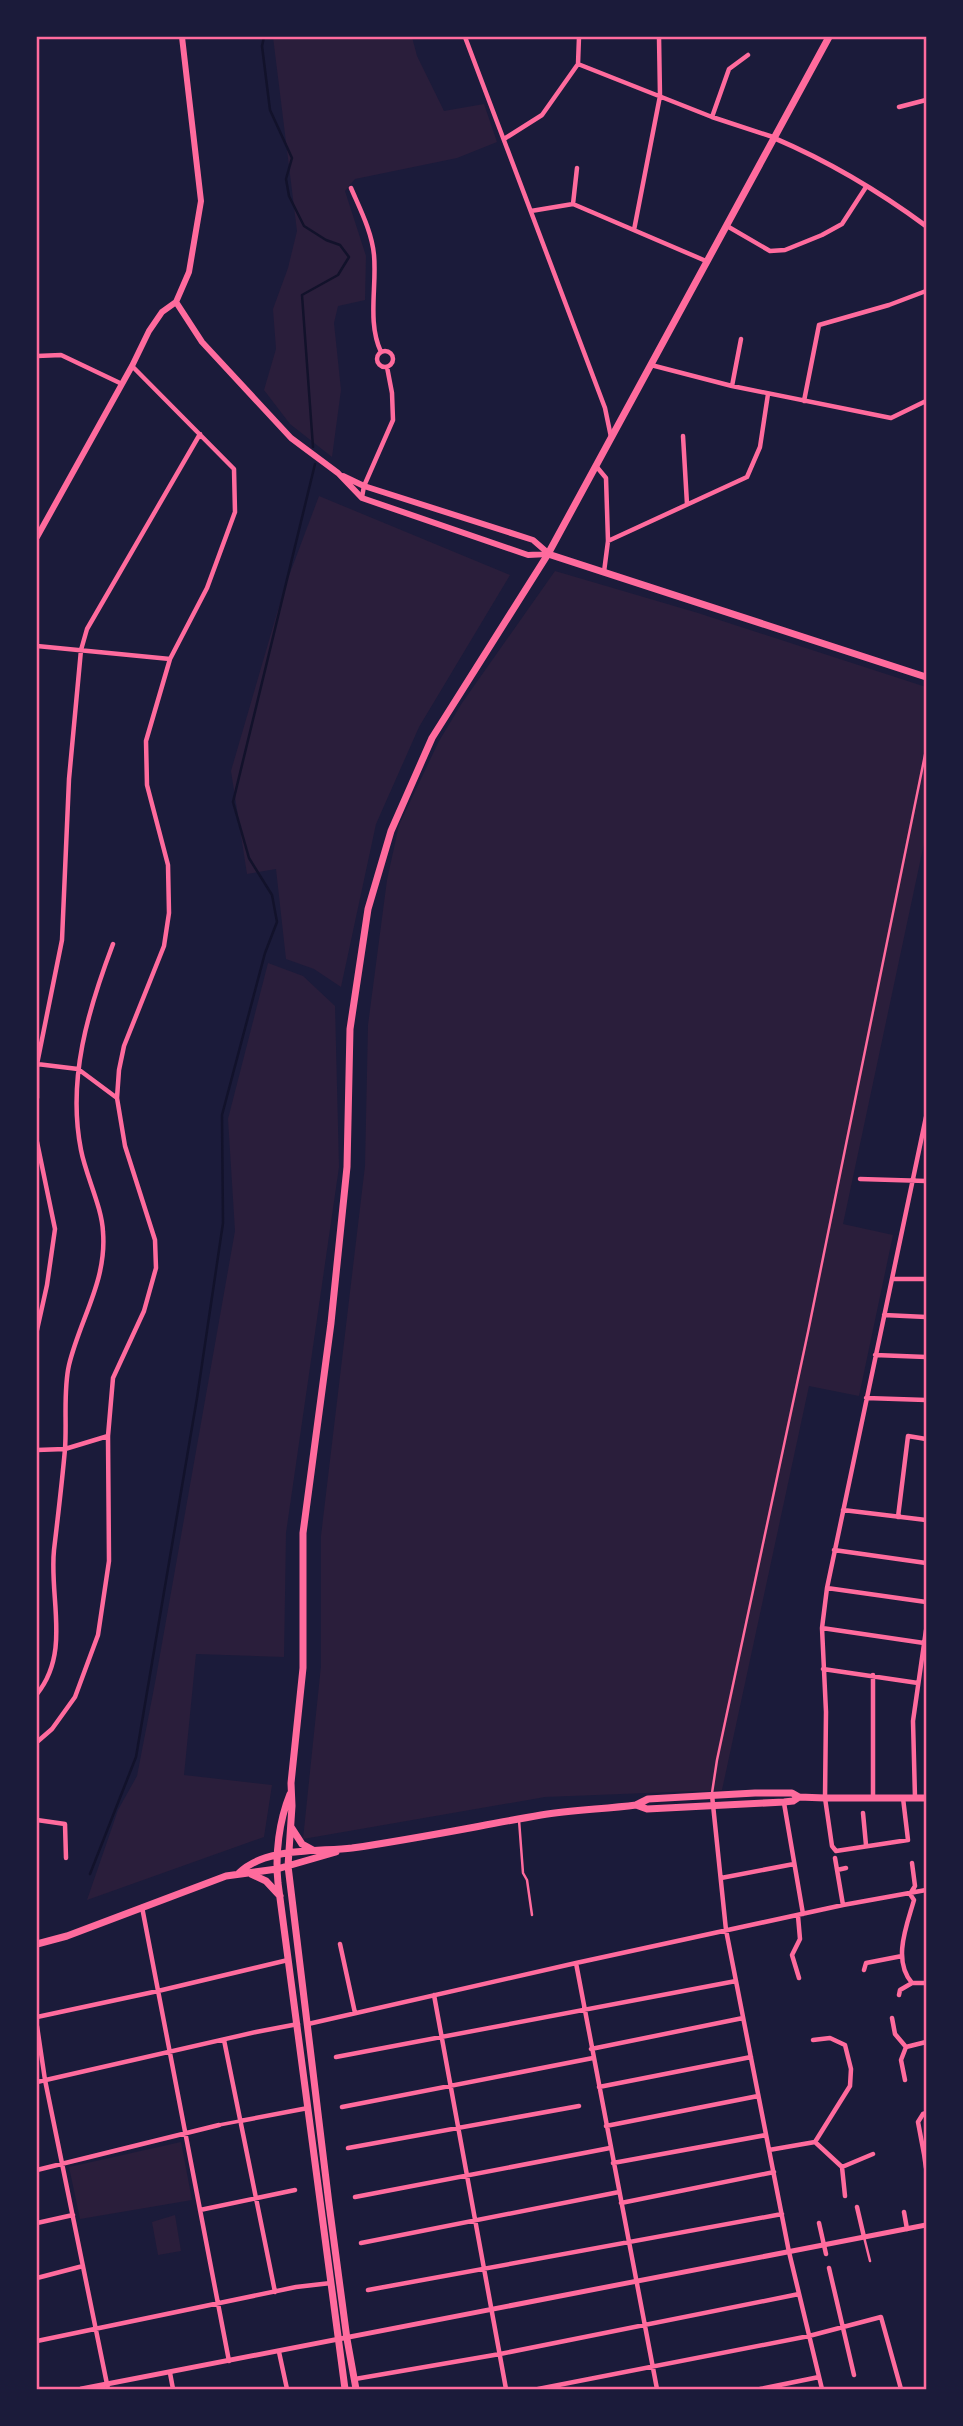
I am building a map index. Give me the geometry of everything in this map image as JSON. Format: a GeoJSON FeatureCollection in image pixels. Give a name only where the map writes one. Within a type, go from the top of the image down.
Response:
{"type":"FeatureCollection","features":[{"type":"Feature","properties":{"kind":"main road"},"geometry":{"type":"LineString","coordinates":[[37,537],[149,331],[162,313],[176,302],[189,272],[201,201],[182,37]]}},
{"type":"Feature","properties":{"kind":"main road"},"geometry":{"type":"LineString","coordinates":[[345,2389],[277,1869],[283,1812],[290,1794],[303,1668],[303,1533],[331,1323],[347,1167],[350,1028],[368,909],[391,831],[432,738],[548,554],[829,37]]}},
{"type":"Feature","properties":{"kind":"main road"},"geometry":{"type":"LineString","coordinates":[[176,302],[202,342],[291,438],[338,473],[362,498],[528,555],[548,554],[926,677]]}},
{"type":"Feature","properties":{"kind":"main road"},"geometry":{"type":"LineString","coordinates":[[338,473],[364,486],[533,541],[548,554]]}},
{"type":"Feature","properties":{"kind":"main road"},"geometry":{"type":"LineString","coordinates":[[290,1794],[292,1805],[288,1866],[347,2339],[356,2389]]}},
{"type":"Feature","properties":{"kind":"main road"},"geometry":{"type":"LineString","coordinates":[[37,1944],[67,1936],[189,1889],[239,1873],[251,1865],[278,1855],[346,1848],[519,1819],[636,1805],[648,1799],[712,1794],[926,1798]]}},
{"type":"Feature","properties":{"kind":"main road"},"geometry":{"type":"LineString","coordinates":[[636,1805],[647,1809],[784,1802],[799,1797]]}},
{"type":"Feature","properties":{"kind":"main road"},"geometry":{"type":"LineString","coordinates":[[291,1826],[302,1844],[313,1850]]}},
{"type":"Feature","properties":{"kind":"main road"},"geometry":{"type":"LineString","coordinates":[[239,1873],[250,1874],[277,1869],[346,1848]]}},
{"type":"Feature","properties":{"kind":"main road"},"geometry":{"type":"LineString","coordinates":[[250,1874],[266,1881],[280,1897]]}},
{"type":"Feature","properties":{"kind":"street"},"geometry":{"type":"LineString","coordinates":[[465,37],[605,408],[611,438]]}},
{"type":"Feature","properties":{"kind":"street"},"geometry":{"type":"LineString","coordinates":[[503,139],[541,115],[578,64],[579,37]]}},
{"type":"Feature","properties":{"kind":"street"},"geometry":{"type":"LineString","coordinates":[[634,230],[660,96],[659,37]]}},
{"type":"Feature","properties":{"kind":"street"},"geometry":{"type":"LineString","coordinates":[[712,117],[729,69],[748,55]]}},
{"type":"Feature","properties":{"kind":"street"},"geometry":{"type":"LineString","coordinates":[[578,64],[712,117],[774,138],[819,158],[926,226]]}},
{"type":"Feature","properties":{"kind":"street"},"geometry":{"type":"LineString","coordinates":[[899,107],[926,100]]}},
{"type":"Feature","properties":{"kind":"street"},"geometry":{"type":"LineString","coordinates":[[573,204],[577,169]]}},
{"type":"Feature","properties":{"kind":"street"},"geometry":{"type":"LineString","coordinates":[[727,226],[770,251],[785,250],[842,225],[866,187]]}},
{"type":"Feature","properties":{"kind":"street"},"geometry":{"type":"LineString","coordinates":[[351,188],[365,220],[374,254],[374,324],[376,342],[381,352]]}},
{"type":"Feature","properties":{"kind":"street"},"geometry":{"type":"LineString","coordinates":[[531,211],[573,204],[707,261]]}},
{"type":"Feature","properties":{"kind":"street"},"geometry":{"type":"LineString","coordinates":[[804,401],[819,325],[889,305],[926,291]]}},
{"type":"Feature","properties":{"kind":"street"},"geometry":{"type":"LineString","coordinates":[[732,387],[741,339]]}},
{"type":"Feature","properties":{"kind":"street"},"geometry":{"type":"LineString","coordinates":[[388,351],[393,355],[393,362],[387,367],[378,363],[377,356],[381,352],[388,351]]}},
{"type":"Feature","properties":{"kind":"street"},"geometry":{"type":"LineString","coordinates":[[37,356],[61,355],[122,384]]}},
{"type":"Feature","properties":{"kind":"street"},"geometry":{"type":"LineString","coordinates":[[651,365],[732,387],[891,418],[926,401]]}},
{"type":"Feature","properties":{"kind":"street"},"geometry":{"type":"LineString","coordinates":[[37,1742],[52,1729],[75,1697],[98,1635],[109,1561],[108,1436],[113,1378],[144,1311],[156,1268],[155,1240],[125,1146],[117,1098],[124,1046],[164,946],[169,913],[168,865],[147,785],[146,741],[170,659],[207,588],[235,512],[234,469],[132,366]]}},
{"type":"Feature","properties":{"kind":"street"},"geometry":{"type":"LineString","coordinates":[[362,498],[364,486],[393,420],[387,367]]}},
{"type":"Feature","properties":{"kind":"street"},"geometry":{"type":"LineString","coordinates":[[608,541],[747,477],[760,447],[768,394]]}},
{"type":"Feature","properties":{"kind":"street"},"geometry":{"type":"LineString","coordinates":[[37,1098],[37,1064],[62,940],[69,779],[81,650],[86,629],[200,434]]}},
{"type":"Feature","properties":{"kind":"street"},"geometry":{"type":"LineString","coordinates":[[684,436],[687,504]]}},
{"type":"Feature","properties":{"kind":"street"},"geometry":{"type":"LineString","coordinates":[[596,466],[606,478],[608,541],[604,572]]}},
{"type":"Feature","properties":{"kind":"street"},"geometry":{"type":"LineString","coordinates":[[37,646],[170,659]]}},
{"type":"Feature","properties":{"kind":"street"},"geometry":{"type":"LineString","coordinates":[[37,1693],[47,1680],[53,1664],[57,1625],[53,1556],[65,1449],[69,1366],[99,1283],[104,1231],[81,1151],[75,1108],[78,1069],[86,1027],[113,944]]}},
{"type":"Feature","properties":{"kind":"street"},"geometry":{"type":"LineString","coordinates":[[37,1064],[78,1069],[117,1098]]}},
{"type":"Feature","properties":{"kind":"street"},"geometry":{"type":"LineString","coordinates":[[903,1798],[908,1840],[836,1851],[832,1846],[825,1798],[826,1712],[822,1628],[834,1550],[926,1117]]}},
{"type":"Feature","properties":{"kind":"street"},"geometry":{"type":"LineString","coordinates":[[37,1142],[55,1228],[37,1330]]}},
{"type":"Feature","properties":{"kind":"street"},"geometry":{"type":"LineString","coordinates":[[860,1179],[926,1181]]}},
{"type":"Feature","properties":{"kind":"street"},"geometry":{"type":"LineString","coordinates":[[892,1279],[926,1279]]}},
{"type":"Feature","properties":{"kind":"street"},"geometry":{"type":"LineString","coordinates":[[884,1315],[926,1317]]}},
{"type":"Feature","properties":{"kind":"street"},"geometry":{"type":"LineString","coordinates":[[875,1355],[926,1357]]}},
{"type":"Feature","properties":{"kind":"street"},"geometry":{"type":"LineString","coordinates":[[866,1398],[926,1400]]}},
{"type":"Feature","properties":{"kind":"street"},"geometry":{"type":"LineString","coordinates":[[37,1450],[65,1449],[108,1436]]}},
{"type":"Feature","properties":{"kind":"street"},"geometry":{"type":"LineString","coordinates":[[898,1517],[908,1436],[926,1439]]}},
{"type":"Feature","properties":{"kind":"street"},"geometry":{"type":"LineString","coordinates":[[843,1510],[926,1520]]}},
{"type":"Feature","properties":{"kind":"street"},"geometry":{"type":"LineString","coordinates":[[834,1550],[926,1563]]}},
{"type":"Feature","properties":{"kind":"street"},"geometry":{"type":"LineString","coordinates":[[827,1588],[926,1602]]}},
{"type":"Feature","properties":{"kind":"street"},"geometry":{"type":"LineString","coordinates":[[822,1628],[925,1643]]}},
{"type":"Feature","properties":{"kind":"street"},"geometry":{"type":"LineString","coordinates":[[915,1798],[914,1721],[926,1630]]}},
{"type":"Feature","properties":{"kind":"street"},"geometry":{"type":"LineString","coordinates":[[823,1669],[918,1683]]}},
{"type":"Feature","properties":{"kind":"street"},"geometry":{"type":"LineString","coordinates":[[873,1675],[873,1797]]}},
{"type":"Feature","properties":{"kind":"street"},"geometry":{"type":"LineString","coordinates":[[712,1794],[726,1930],[789,2252],[822,2389]]}},
{"type":"Feature","properties":{"kind":"street"},"geometry":{"type":"LineString","coordinates":[[784,1802],[800,1915],[800,1940],[793,1948],[792,1955],[799,1978]]}},
{"type":"Feature","properties":{"kind":"street"},"geometry":{"type":"LineString","coordinates":[[863,1813],[866,1845]]}},
{"type":"Feature","properties":{"kind":"street"},"geometry":{"type":"LineString","coordinates":[[37,1820],[65,1824],[66,1858]]}},
{"type":"Feature","properties":{"kind":"street"},"geometry":{"type":"LineString","coordinates":[[835,1858],[843,1905]]}},
{"type":"Feature","properties":{"kind":"street"},"geometry":{"type":"LineString","coordinates":[[910,1894],[915,1886],[912,1863]]}},
{"type":"Feature","properties":{"kind":"street"},"geometry":{"type":"LineString","coordinates":[[721,1878],[794,1864]]}},
{"type":"Feature","properties":{"kind":"street"},"geometry":{"type":"LineString","coordinates":[[837,1870],[846,1868]]}},
{"type":"Feature","properties":{"kind":"street"},"geometry":{"type":"LineString","coordinates":[[307,2025],[726,1930],[843,1905],[926,1891]]}},
{"type":"Feature","properties":{"kind":"street"},"geometry":{"type":"LineString","coordinates":[[910,1894],[914,1900],[901,1945],[906,1975],[912,1983]]}},
{"type":"Feature","properties":{"kind":"street"},"geometry":{"type":"LineString","coordinates":[[142,1908],[229,2362]]}},
{"type":"Feature","properties":{"kind":"street"},"geometry":{"type":"LineString","coordinates":[[340,1944],[355,2013]]}},
{"type":"Feature","properties":{"kind":"street"},"geometry":{"type":"LineString","coordinates":[[864,1970],[866,1963],[902,1955]]}},
{"type":"Feature","properties":{"kind":"street"},"geometry":{"type":"LineString","coordinates":[[37,2017],[289,1960]]}},
{"type":"Feature","properties":{"kind":"street"},"geometry":{"type":"LineString","coordinates":[[576,1963],[657,2389]]}},
{"type":"Feature","properties":{"kind":"street"},"geometry":{"type":"LineString","coordinates":[[336,2057],[736,1981]]}},
{"type":"Feature","properties":{"kind":"street"},"geometry":{"type":"LineString","coordinates":[[899,1995],[900,1990],[912,1983],[926,1983]]}},
{"type":"Feature","properties":{"kind":"street"},"geometry":{"type":"LineString","coordinates":[[434,1995],[506,2389]]}},
{"type":"Feature","properties":{"kind":"street"},"geometry":{"type":"LineString","coordinates":[[592,2049],[743,2018]]}},
{"type":"Feature","properties":{"kind":"street"},"geometry":{"type":"LineString","coordinates":[[892,2018],[895,2034],[906,2047]]}},
{"type":"Feature","properties":{"kind":"street"},"geometry":{"type":"LineString","coordinates":[[37,2082],[298,2024]]}},
{"type":"Feature","properties":{"kind":"street"},"geometry":{"type":"LineString","coordinates":[[37,2026],[45,2080],[108,2387]]}},
{"type":"Feature","properties":{"kind":"street"},"geometry":{"type":"LineString","coordinates":[[769,2150],[814,2142],[850,2086],[851,2069],[845,2045],[830,2038],[813,2040]]}},
{"type":"Feature","properties":{"kind":"street"},"geometry":{"type":"LineString","coordinates":[[224,2040],[275,2292]]}},
{"type":"Feature","properties":{"kind":"street"},"geometry":{"type":"LineString","coordinates":[[906,2047],[926,2042]]}},
{"type":"Feature","properties":{"kind":"street"},"geometry":{"type":"LineString","coordinates":[[905,2080],[901,2060],[906,2047]]}},
{"type":"Feature","properties":{"kind":"street"},"geometry":{"type":"LineString","coordinates":[[599,2087],[751,2057]]}},
{"type":"Feature","properties":{"kind":"street"},"geometry":{"type":"LineString","coordinates":[[342,2107],[593,2058]]}},
{"type":"Feature","properties":{"kind":"street"},"geometry":{"type":"LineString","coordinates":[[606,2126],[758,2096]]}},
{"type":"Feature","properties":{"kind":"street"},"geometry":{"type":"LineString","coordinates":[[351,2148],[579,2106]]}},
{"type":"Feature","properties":{"kind":"street"},"geometry":{"type":"LineString","coordinates":[[37,2170],[219,2125],[308,2108]]}},
{"type":"Feature","properties":{"kind":"street"},"geometry":{"type":"LineString","coordinates":[[926,2113],[918,2122],[926,2168]]}},
{"type":"Feature","properties":{"kind":"street"},"geometry":{"type":"LineString","coordinates":[[613,2163],[766,2135]]}},
{"type":"Feature","properties":{"kind":"street"},"geometry":{"type":"LineString","coordinates":[[814,2142],[842,2167],[845,2196]]}},
{"type":"Feature","properties":{"kind":"street"},"geometry":{"type":"LineString","coordinates":[[355,2197],[610,2148]]}},
{"type":"Feature","properties":{"kind":"street"},"geometry":{"type":"LineString","coordinates":[[842,2167],[873,2154]]}},
{"type":"Feature","properties":{"kind":"street"},"geometry":{"type":"LineString","coordinates":[[621,2203],[774,2172]]}},
{"type":"Feature","properties":{"kind":"street"},"geometry":{"type":"LineString","coordinates":[[200,2210],[295,2190]]}},
{"type":"Feature","properties":{"kind":"street"},"geometry":{"type":"LineString","coordinates":[[363,2242],[619,2192]]}},
{"type":"Feature","properties":{"kind":"street"},"geometry":{"type":"LineString","coordinates":[[857,2207],[864,2237]]}},
{"type":"Feature","properties":{"kind":"street"},"geometry":{"type":"LineString","coordinates":[[904,2212],[907,2229]]}},
{"type":"Feature","properties":{"kind":"street"},"geometry":{"type":"LineString","coordinates":[[370,2290],[782,2214]]}},
{"type":"Feature","properties":{"kind":"street"},"geometry":{"type":"LineString","coordinates":[[37,2223],[73,2215]]}},
{"type":"Feature","properties":{"kind":"street"},"geometry":{"type":"LineString","coordinates":[[819,2223],[826,2254]]}},
{"type":"Feature","properties":{"kind":"street"},"geometry":{"type":"LineString","coordinates":[[81,2389],[108,2387],[926,2225]]}},
{"type":"Feature","properties":{"kind":"street"},"geometry":{"type":"LineString","coordinates":[[37,2278],[83,2266]]}},
{"type":"Feature","properties":{"kind":"street"},"geometry":{"type":"LineString","coordinates":[[830,2268],[854,2375]]}},
{"type":"Feature","properties":{"kind":"street"},"geometry":{"type":"LineString","coordinates":[[37,2341],[331,2283]]}},
{"type":"Feature","properties":{"kind":"street"},"geometry":{"type":"LineString","coordinates":[[355,2379],[500,2354],[799,2294]]}},
{"type":"Feature","properties":{"kind":"street"},"geometry":{"type":"LineString","coordinates":[[538,2389],[843,2329],[881,2317],[901,2389]]}},
{"type":"Feature","properties":{"kind":"street"},"geometry":{"type":"LineString","coordinates":[[279,2352],[287,2389]]}},
{"type":"Feature","properties":{"kind":"street"},"geometry":{"type":"LineString","coordinates":[[170,2373],[173,2389]]}},
{"type":"Feature","properties":{"kind":"street"},"geometry":{"type":"LineString","coordinates":[[760,2389],[819,2377]]}},
{"type":"Feature","properties":{"kind":"lane"},"geometry":{"type":"LineString","coordinates":[[712,1794],[926,750]]}},
{"type":"Feature","properties":{"kind":"lane"},"geometry":{"type":"LineString","coordinates":[[519,1819],[523,1873],[527,1880],[532,1915]]}},
{"type":"Feature","properties":{"kind":"lane"},"geometry":{"type":"LineString","coordinates":[[864,2237],[870,2261]]}},
{"type":"Feature","properties":{"kind":"shaded area"},"geometry":{"type":"Polygon","coordinates":[[[273,37],[412,37],[417,56],[444,111],[484,104],[497,142],[457,158],[355,179],[345,191],[366,256],[365,300],[338,306],[334,323],[341,390],[332,457],[290,424],[264,390],[276,349],[273,309],[288,268],[297,231],[273,37]]]}},
{"type":"Feature","properties":{"kind":"shaded area"},"geometry":{"type":"Polygon","coordinates":[[[319,496],[510,575],[419,727],[376,824],[341,987],[314,969],[286,959],[276,869],[247,874],[231,771],[284,589],[319,496]]]}},
{"type":"Feature","properties":{"kind":"shaded area"},"geometry":{"type":"Polygon","coordinates":[[[555,571],[698,613],[926,687],[926,834],[843,1224],[893,1235],[859,1396],[809,1386],[722,1790],[545,1797],[303,1839],[321,1666],[321,1536],[365,1166],[368,1025],[387,880],[399,825],[439,741],[462,703],[555,571]]]}},
{"type":"Feature","properties":{"kind":"shaded area"},"geometry":{"type":"Polygon","coordinates":[[[268,963],[303,976],[335,1006],[339,1167],[286,1533],[284,1657],[196,1654],[184,1775],[272,1785],[264,1837],[87,1900],[118,1810],[137,1776],[155,1683],[235,1231],[228,1119],[268,963]]]}},
{"type":"Feature","properties":{"kind":"shaded area"},"geometry":{"type":"Polygon","coordinates":[[[181,2142],[192,2200],[80,2219],[69,2167],[181,2142]]]}},
{"type":"Feature","properties":{"kind":"shaded area"},"geometry":{"type":"Polygon","coordinates":[[[175,2215],[181,2251],[158,2255],[152,2222],[175,2215]]]}},
{"type":"Feature","properties":{"kind":"waterway"},"geometry":{"type":"LineString","coordinates":[[264,37],[262,46],[270,110],[292,158],[286,179],[289,196],[304,226],[326,240],[340,245],[349,257],[338,275],[302,295],[313,447]]}},
{"type":"Feature","properties":{"kind":"waterway"},"geometry":{"type":"LineString","coordinates":[[90,1874],[136,1757],[197,1398],[223,1223],[222,1115],[265,953],[277,922],[272,895],[249,858],[233,802],[315,464]]}}]}
